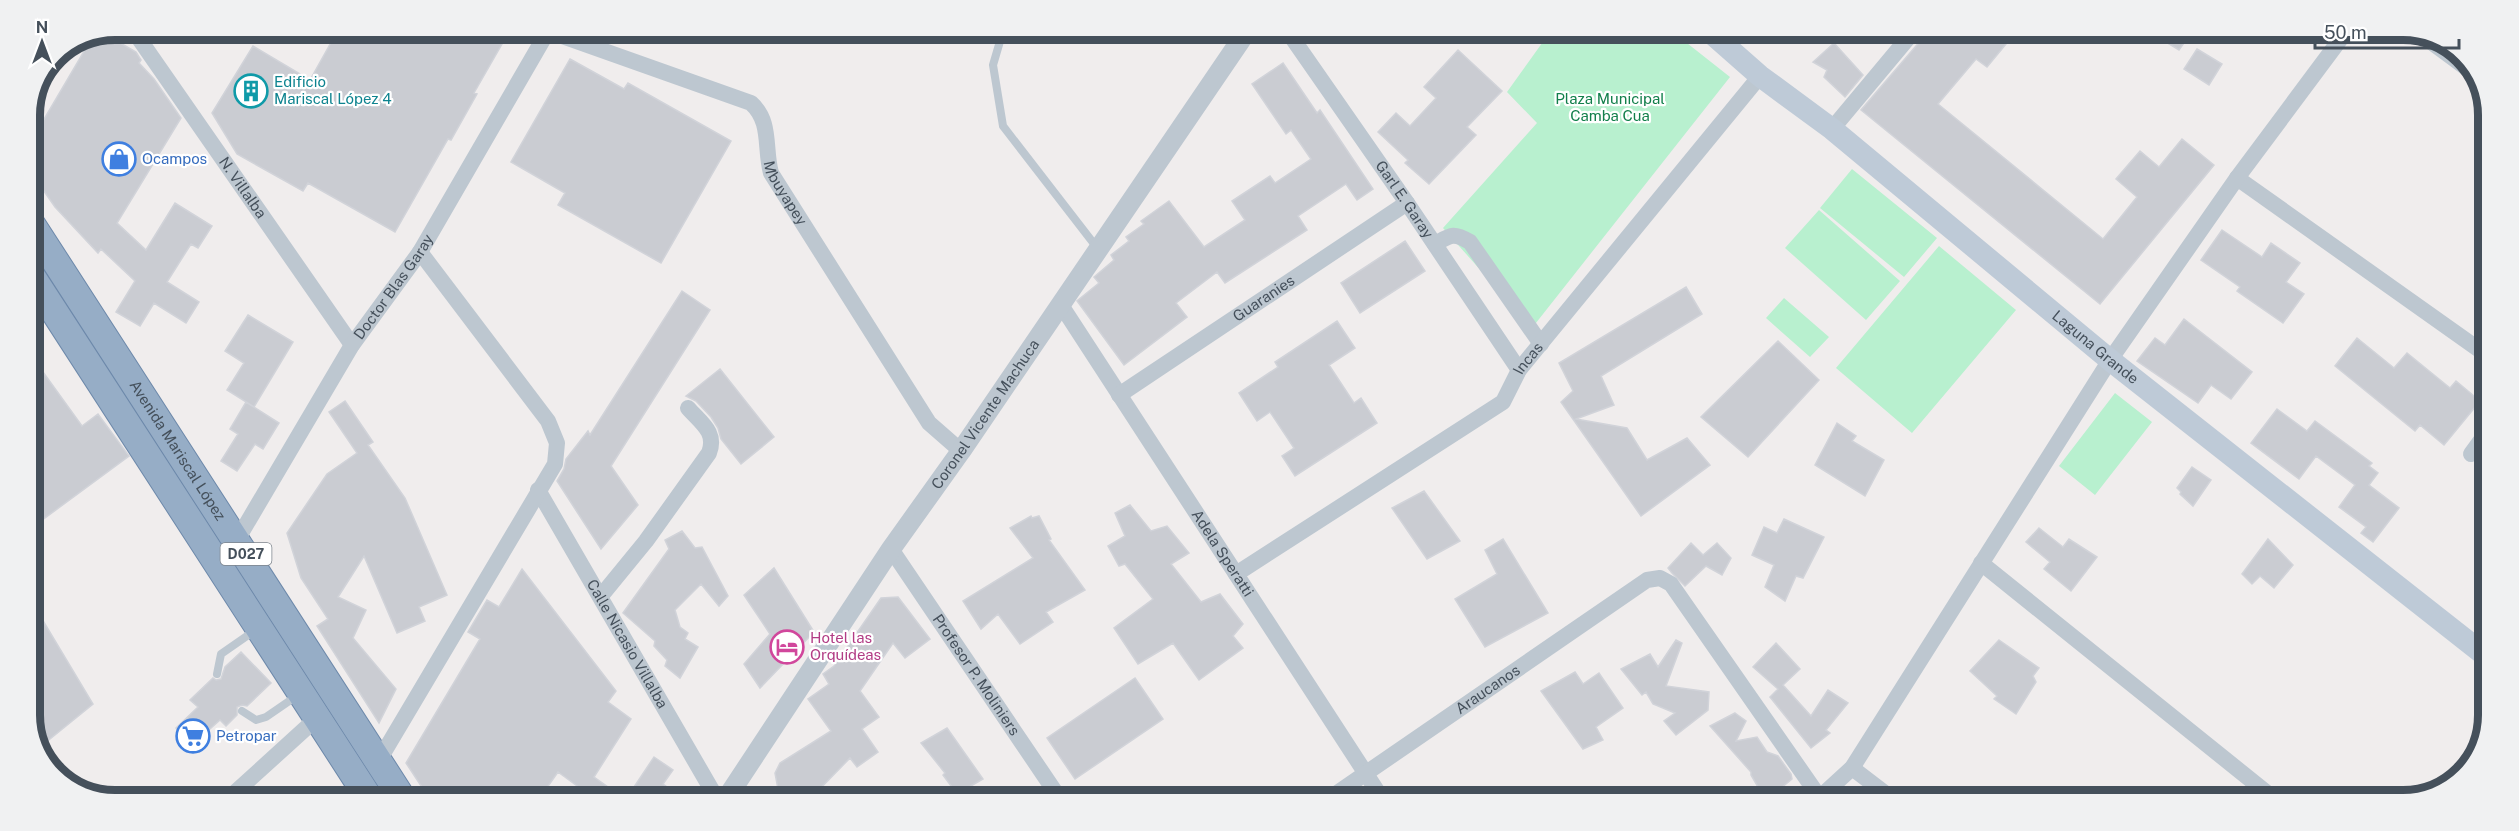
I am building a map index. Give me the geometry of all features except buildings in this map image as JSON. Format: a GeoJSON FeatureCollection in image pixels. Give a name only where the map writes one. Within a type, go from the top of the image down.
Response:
{"type":"FeatureCollection","features":[{"type":"Feature","properties":{"kind":"highway","name":"Avenida Mariscal López"},"geometry":{"type":"LineString","coordinates":[[40,238],[397,790]]}},
{"type":"Feature","properties":{"kind":"highway","name":"Avenida Mariscal López"},"geometry":{"type":"LineString","coordinates":[[40,290],[364,790]]}},
{"type":"Feature","properties":{"kind":"main road","name":"Laguna Grande"},"geometry":{"type":"LineString","coordinates":[[1720,41],[1760,76],[1832,129],[2110,360],[2478,650]]}},
{"type":"Feature","properties":{"kind":"street","name":"N. Villalba"},"geometry":{"type":"LineString","coordinates":[[142,41],[352,345]]}},
{"type":"Feature","properties":{"kind":"street","name":"Doctor Blas Garay"},"geometry":{"type":"LineString","coordinates":[[237,540],[352,345],[420,252],[542,41]]}},
{"type":"Feature","properties":{"kind":"street","name":"Mbuyapey"},"geometry":{"type":"LineString","coordinates":[[576,41],[751,103],[760,111],[765,122],[767,160],[771,173],[929,423],[961,451]]}},
{"type":"Feature","properties":{"kind":"street","name":"Coronel Vicente Machuca"},"geometry":{"type":"LineString","coordinates":[[732,790],[891,549],[1099,250],[1236,41]]}},
{"type":"Feature","properties":{"kind":"street","name":"Garl E. Garay"},"geometry":{"type":"LineString","coordinates":[[1294,41],[1519,370]]}},
{"type":"Feature","properties":{"kind":"street"},"geometry":{"type":"LineString","coordinates":[[1832,129],[1905,41]]}},
{"type":"Feature","properties":{"kind":"street"},"geometry":{"type":"LineString","coordinates":[[1828,790],[1852,768],[2110,360],[2237,178],[2339,41]]}},
{"type":"Feature","properties":{"kind":"street","name":"Incas"},"geometry":{"type":"LineString","coordinates":[[1236,574],[1503,402],[1519,370],[1760,76]]}},
{"type":"Feature","properties":{"kind":"street"},"geometry":{"type":"LineString","coordinates":[[2237,178],[2478,349]]}},
{"type":"Feature","properties":{"kind":"street","name":"Guaranies"},"geometry":{"type":"LineString","coordinates":[[1119,395],[1407,203]]}},
{"type":"Feature","properties":{"kind":"street"},"geometry":{"type":"LineString","coordinates":[[1435,244],[1454,234],[1470,242],[1541,344]]}},
{"type":"Feature","properties":{"kind":"street"},"geometry":{"type":"LineString","coordinates":[[378,762],[555,464],[557,443],[548,421],[420,252]]}},
{"type":"Feature","properties":{"kind":"street","name":"Adela Speratti"},"geometry":{"type":"LineString","coordinates":[[1061,305],[1376,790]]}},
{"type":"Feature","properties":{"kind":"street"},"geometry":{"type":"LineString","coordinates":[[601,596],[646,541],[709,453],[713,442],[711,435],[688,408]]}},
{"type":"Feature","properties":{"kind":"street"},"geometry":{"type":"LineString","coordinates":[[2471,454],[2478,444]]}},
{"type":"Feature","properties":{"kind":"street","name":"Calle Nicasio Villalba"},"geometry":{"type":"LineString","coordinates":[[538,490],[712,790]]}},
{"type":"Feature","properties":{"kind":"street","name":"Profesor P. Moliniers"},"geometry":{"type":"LineString","coordinates":[[891,549],[1054,790]]}},
{"type":"Feature","properties":{"kind":"street"},"geometry":{"type":"LineString","coordinates":[[1981,563],[2263,790]]}},
{"type":"Feature","properties":{"kind":"street","name":"Araucanos"},"geometry":{"type":"LineString","coordinates":[[1342,790],[1647,580],[1660,578],[1671,584],[1812,790]]}},
{"type":"Feature","properties":{"kind":"street"},"geometry":{"type":"LineString","coordinates":[[238,790],[317,718]]}},
{"type":"Feature","properties":{"kind":"street"},"geometry":{"type":"LineString","coordinates":[[1852,768],[1881,790]]}},
{"type":"Feature","properties":{"kind":"lane"},"geometry":{"type":"LineString","coordinates":[[1000,41],[993,65],[1003,126],[1099,250]]}},
{"type":"Feature","properties":{"kind":"lane"},"geometry":{"type":"LineString","coordinates":[[217,674],[221,654],[258,629]]}},
{"type":"Feature","properties":{"kind":"lane"},"geometry":{"type":"LineString","coordinates":[[242,711],[256,720],[266,717],[301,693]]}},
{"type":"Feature","properties":{"kind":"green space","name":"Plaza Municipal Camba Cua"},"geometry":{"type":"Polygon","coordinates":[[[1544,41],[1684,41],[1730,77],[1532,328],[1443,228],[1537,123],[1507,92],[1544,41]]]}},
{"type":"Feature","properties":{"kind":"green space"},"geometry":{"type":"Polygon","coordinates":[[[1852,169],[1937,238],[1904,277],[1820,208],[1852,169]]]}},
{"type":"Feature","properties":{"kind":"green space"},"geometry":{"type":"Polygon","coordinates":[[[1819,210],[1900,281],[1866,320],[1785,248],[1819,210]]]}},
{"type":"Feature","properties":{"kind":"green space"},"geometry":{"type":"Polygon","coordinates":[[[1939,246],[2016,310],[1912,433],[1836,368],[1939,246]]]}},
{"type":"Feature","properties":{"kind":"green space"},"geometry":{"type":"Polygon","coordinates":[[[1784,298],[1829,337],[1810,357],[1766,318],[1784,298]]]}},
{"type":"Feature","properties":{"kind":"green space"},"geometry":{"type":"Polygon","coordinates":[[[2115,393],[2152,422],[2095,495],[2059,466],[2115,393]]]}},
{"type":"Feature","properties":{"kind":"place","name":"Edificio Mariscal López 4"},"geometry":{"type":"Point","coordinates":[251,91]}},
{"type":"Feature","properties":{"kind":"place","name":"Ocampos"},"geometry":{"type":"Point","coordinates":[119,159]}},
{"type":"Feature","properties":{"kind":"place","name":"Hotel las Orquídeas"},"geometry":{"type":"Point","coordinates":[787,647]}},
{"type":"Feature","properties":{"kind":"place","name":"Petropar"},"geometry":{"type":"Point","coordinates":[193,736]}}]}
